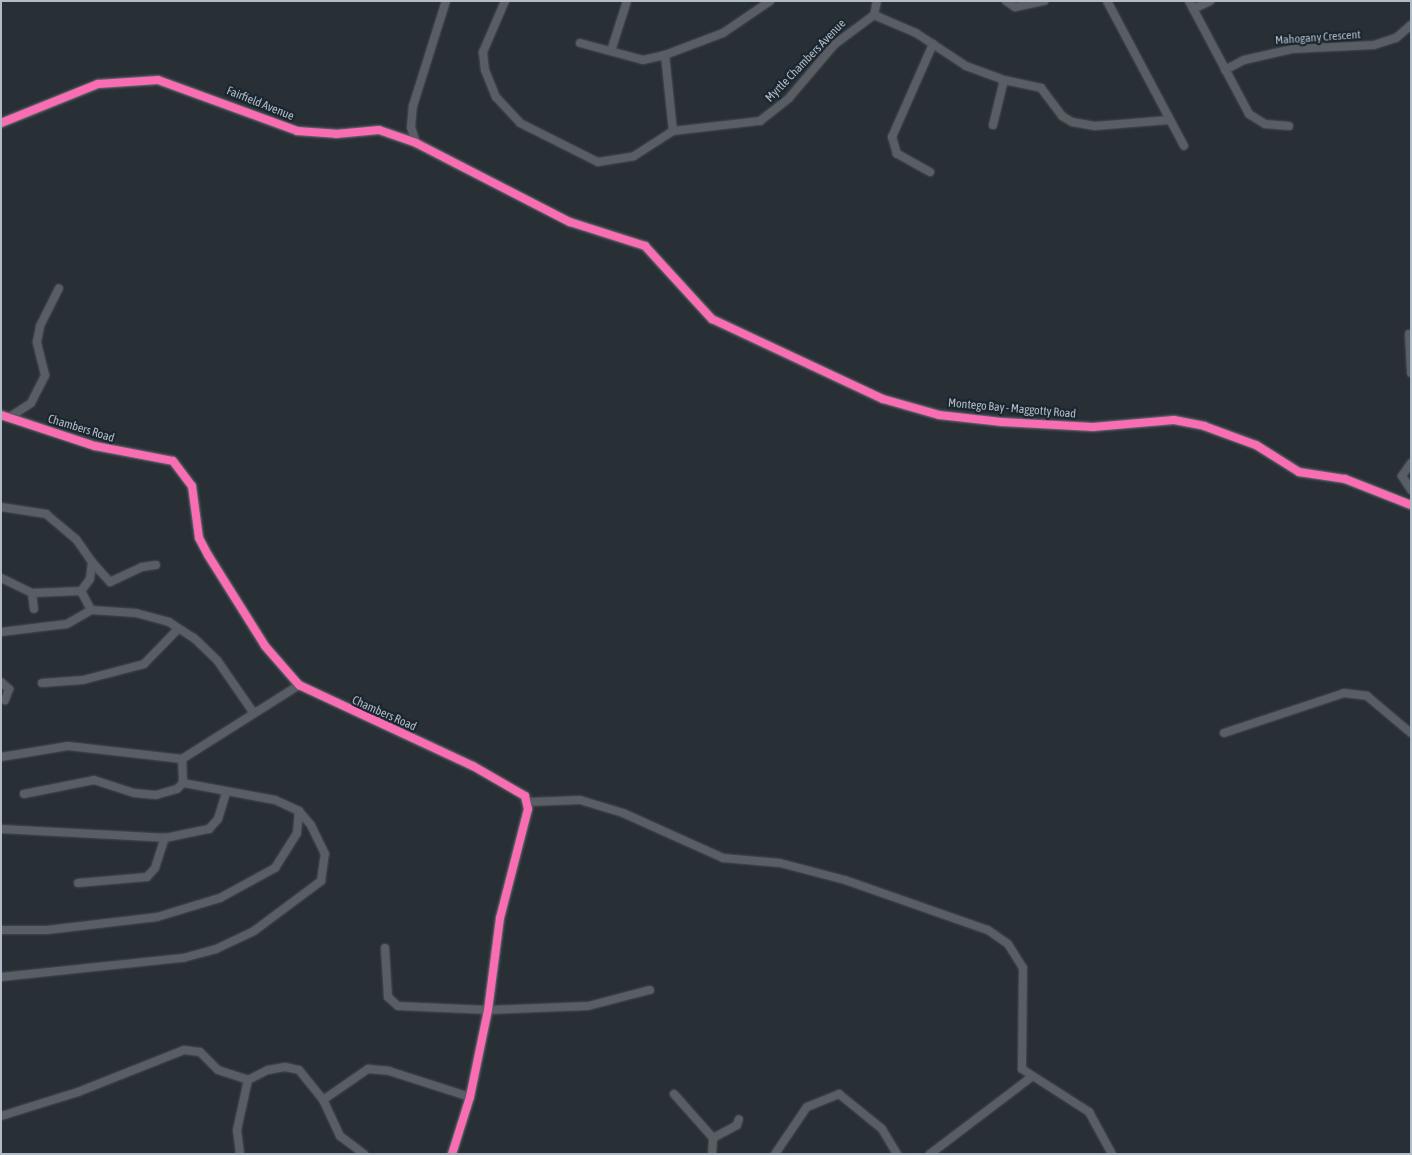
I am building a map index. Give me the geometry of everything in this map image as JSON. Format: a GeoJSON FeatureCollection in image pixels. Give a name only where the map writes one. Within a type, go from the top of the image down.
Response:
{"type":"FeatureCollection","features":[{"type":"Feature","properties":{"kind":"street"},"geometry":{"type":"LineString","coordinates":[[416,143],[411,127],[412,106],[446,1]]}},
{"type":"Feature","properties":{"kind":"street","name":"Myrtle Chambers Avenue"},"geometry":{"type":"LineString","coordinates":[[505,1],[483,52],[485,70],[496,97],[520,123],[598,162],[634,156],[673,131],[760,121],[789,98],[835,44],[874,15]]}},
{"type":"Feature","properties":{"kind":"street"},"geometry":{"type":"LineString","coordinates":[[611,51],[627,1]]}},
{"type":"Feature","properties":{"kind":"street"},"geometry":{"type":"LineString","coordinates":[[580,43],[644,60],[665,55],[723,33],[770,1]]}},
{"type":"Feature","properties":{"kind":"street"},"geometry":{"type":"LineString","coordinates":[[877,1],[874,15],[933,44],[966,66],[1004,80],[1042,88],[1062,116],[1072,122],[1095,126],[1169,120]]}},
{"type":"Feature","properties":{"kind":"street"},"geometry":{"type":"LineString","coordinates":[[1006,1],[1015,6],[1044,1]]}},
{"type":"Feature","properties":{"kind":"street"},"geometry":{"type":"LineString","coordinates":[[1107,1],[1184,146]]}},
{"type":"Feature","properties":{"kind":"street"},"geometry":{"type":"LineString","coordinates":[[1210,1],[1191,5],[1248,114],[1265,124],[1289,126]]}},
{"type":"Feature","properties":{"kind":"street","name":"Mahogany Crescent"},"geometry":{"type":"LineString","coordinates":[[1225,70],[1244,60],[1292,49],[1374,46],[1396,38],[1411,25]]}},
{"type":"Feature","properties":{"kind":"street"},"geometry":{"type":"LineString","coordinates":[[930,172],[897,154],[892,137],[933,44]]}},
{"type":"Feature","properties":{"kind":"street"},"geometry":{"type":"LineString","coordinates":[[665,55],[673,131]]}},
{"type":"Feature","properties":{"kind":"street","name":"Fairfield Avenue"},"geometry":{"type":"LineString","coordinates":[[1,123],[98,84],[158,80],[297,131],[336,134],[379,130],[416,143],[570,222],[645,246]]}},
{"type":"Feature","properties":{"kind":"street"},"geometry":{"type":"LineString","coordinates":[[994,125],[1004,80]]}},
{"type":"Feature","properties":{"kind":"street","name":"Montego Bay - Maggotty Road"},"geometry":{"type":"LineString","coordinates":[[645,246],[712,319],[883,399],[939,415],[1002,422],[1093,427],[1174,420],[1204,426],[1256,445],[1299,472],[1345,479],[1411,505]]}},
{"type":"Feature","properties":{"kind":"street"},"geometry":{"type":"LineString","coordinates":[[5,417],[31,403],[45,375],[37,342],[40,326],[59,288]]}},
{"type":"Feature","properties":{"kind":"street"},"geometry":{"type":"LineString","coordinates":[[1409,334],[1411,373]]}},
{"type":"Feature","properties":{"kind":"street","name":"Chambers Road"},"geometry":{"type":"LineString","coordinates":[[5,417],[95,446],[173,461],[182,468],[192,486],[196,521],[208,555],[265,646],[299,685],[515,787],[528,802]]}},
{"type":"Feature","properties":{"kind":"street"},"geometry":{"type":"LineString","coordinates":[[1411,463],[1402,476],[1411,490]]}},
{"type":"Feature","properties":{"kind":"street"},"geometry":{"type":"LineString","coordinates":[[1,508],[46,514],[76,539],[92,562],[110,582],[142,566],[156,565]]}},
{"type":"Feature","properties":{"kind":"street"},"geometry":{"type":"LineString","coordinates":[[81,591],[90,579],[92,562]]}},
{"type":"Feature","properties":{"kind":"street"},"geometry":{"type":"LineString","coordinates":[[1,578],[32,593],[81,591]]}},
{"type":"Feature","properties":{"kind":"street"},"geometry":{"type":"LineString","coordinates":[[81,591],[91,610]]}},
{"type":"Feature","properties":{"kind":"street"},"geometry":{"type":"LineString","coordinates":[[32,593],[34,609]]}},
{"type":"Feature","properties":{"kind":"street"},"geometry":{"type":"LineString","coordinates":[[1,632],[67,624],[91,610],[136,612],[178,629],[217,660],[253,712]]}},
{"type":"Feature","properties":{"kind":"street"},"geometry":{"type":"LineString","coordinates":[[42,683],[83,680],[144,664],[178,629]]}},
{"type":"Feature","properties":{"kind":"street"},"geometry":{"type":"LineString","coordinates":[[1,682],[9,689],[5,700]]}},
{"type":"Feature","properties":{"kind":"street"},"geometry":{"type":"LineString","coordinates":[[1,757],[68,746],[182,759],[253,712],[299,685]]}},
{"type":"Feature","properties":{"kind":"street"},"geometry":{"type":"LineString","coordinates":[[1224,733],[1344,693],[1362,695],[1377,702],[1411,733]]}},
{"type":"Feature","properties":{"kind":"street"},"geometry":{"type":"LineString","coordinates":[[182,759],[183,783]]}},
{"type":"Feature","properties":{"kind":"street"},"geometry":{"type":"LineString","coordinates":[[24,794],[94,780],[134,793],[156,795],[176,789],[183,783]]}},
{"type":"Feature","properties":{"kind":"street"},"geometry":{"type":"LineString","coordinates":[[1,977],[183,958],[216,949],[254,931],[322,881],[326,854],[311,825],[299,811],[275,800],[183,783]]}},
{"type":"Feature","properties":{"kind":"street"},"geometry":{"type":"LineString","coordinates":[[1,829],[165,838],[209,829],[218,820],[226,792]]}},
{"type":"Feature","properties":{"kind":"street"},"geometry":{"type":"LineString","coordinates":[[452,1154],[470,1097],[488,1010],[500,918],[528,802],[580,800],[623,813],[723,858],[780,863],[845,880],[988,930],[1008,944],[1021,958],[1024,1020],[1020,1057],[1022,1069],[1030,1078],[1070,1097],[1089,1112],[1112,1154]]}},
{"type":"Feature","properties":{"kind":"street"},"geometry":{"type":"LineString","coordinates":[[1,930],[47,930],[132,920],[220,898],[275,868],[298,833],[299,811]]}},
{"type":"Feature","properties":{"kind":"street"},"geometry":{"type":"LineString","coordinates":[[78,883],[147,877],[155,868],[165,838]]}},
{"type":"Feature","properties":{"kind":"street"},"geometry":{"type":"LineString","coordinates":[[385,948],[388,997],[392,1005],[488,1010],[588,1006],[650,990]]}},
{"type":"Feature","properties":{"kind":"street"},"geometry":{"type":"LineString","coordinates":[[1,1116],[78,1092],[184,1050],[200,1052],[218,1070],[248,1080],[268,1070],[299,1070],[324,1100],[340,1136],[364,1154]]}},
{"type":"Feature","properties":{"kind":"street"},"geometry":{"type":"LineString","coordinates":[[324,1100],[368,1069],[378,1068],[470,1097]]}},
{"type":"Feature","properties":{"kind":"street"},"geometry":{"type":"LineString","coordinates":[[930,1154],[1030,1078]]}},
{"type":"Feature","properties":{"kind":"street"},"geometry":{"type":"LineString","coordinates":[[240,1154],[238,1130],[248,1080]]}},
{"type":"Feature","properties":{"kind":"street"},"geometry":{"type":"LineString","coordinates":[[674,1094],[713,1138],[712,1154]]}},
{"type":"Feature","properties":{"kind":"street"},"geometry":{"type":"LineString","coordinates":[[775,1154],[806,1107],[839,1094],[882,1129],[897,1154]]}},
{"type":"Feature","properties":{"kind":"street"},"geometry":{"type":"LineString","coordinates":[[713,1138],[737,1125],[739,1119]]}},
{"type":"Feature","properties":{"kind":"cycle path"},"geometry":{"type":"LineString","coordinates":[[1,123],[98,84],[158,80],[297,131],[336,134],[379,130],[416,143],[570,222],[645,246],[712,319],[883,399],[939,415],[1002,422],[1093,427],[1174,420],[1204,426],[1256,445],[1299,472],[1345,479],[1411,505]]}},
{"type":"Feature","properties":{"kind":"cycle path"},"geometry":{"type":"LineString","coordinates":[[1,415],[95,446],[173,461],[192,486],[199,538],[208,555],[265,646],[299,685],[473,766],[525,796],[528,809],[500,918],[488,1010],[470,1097],[452,1154]]}}]}
